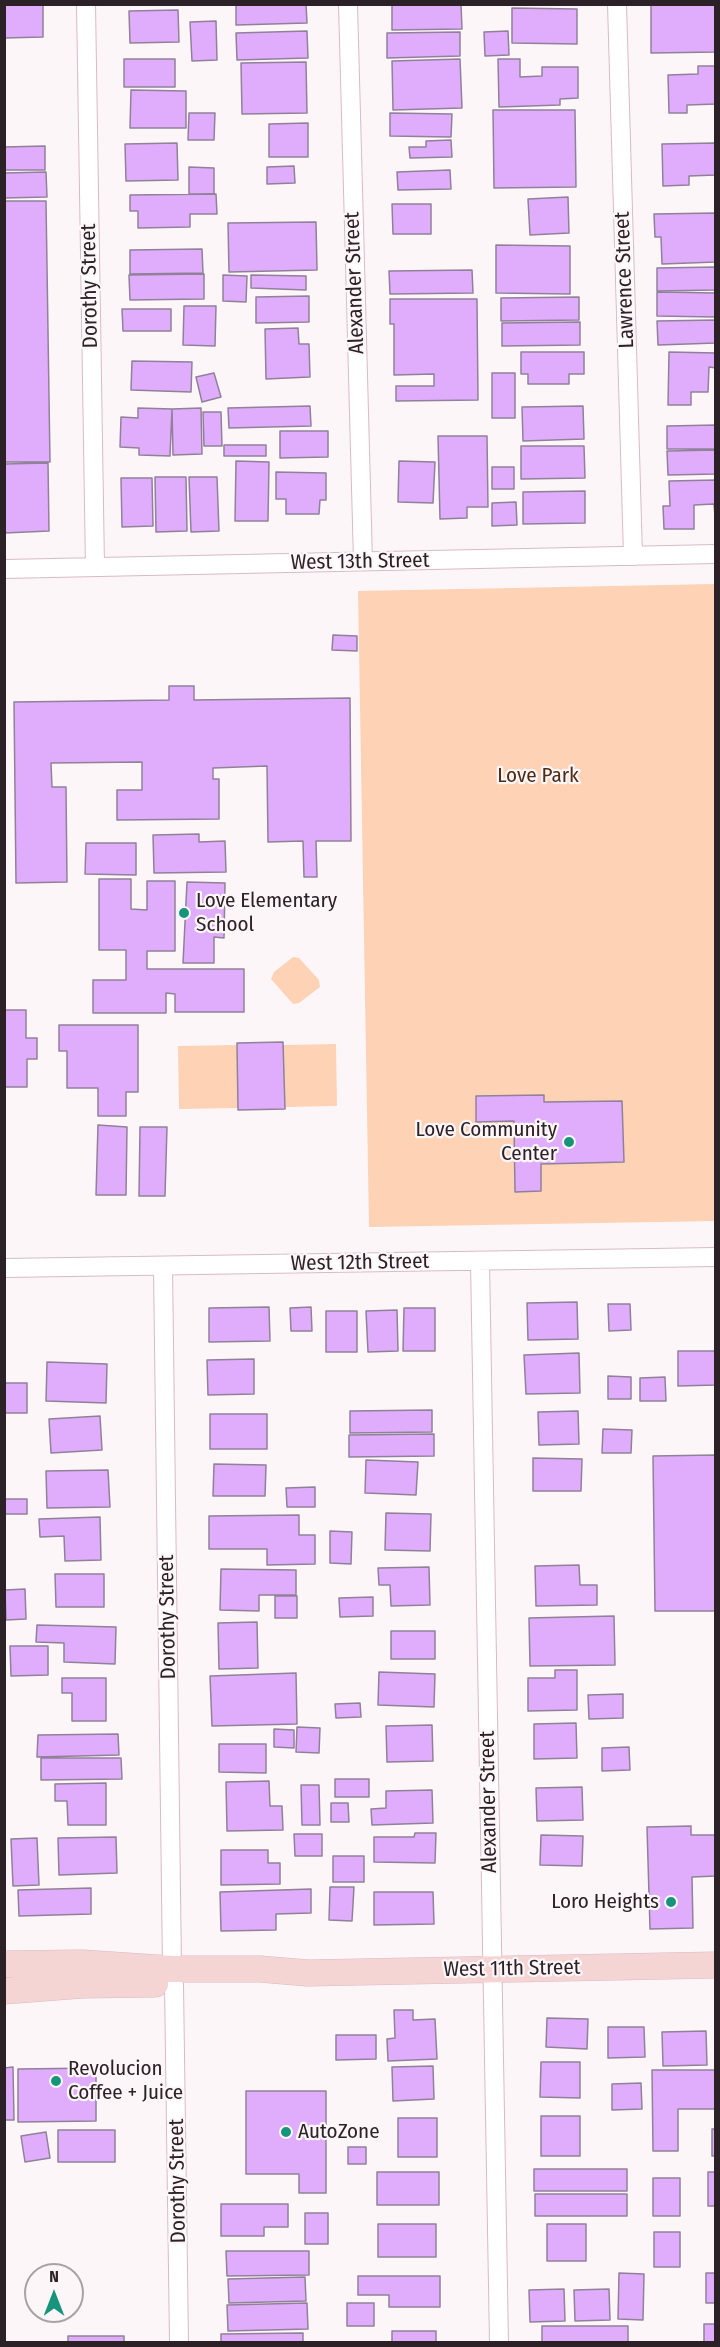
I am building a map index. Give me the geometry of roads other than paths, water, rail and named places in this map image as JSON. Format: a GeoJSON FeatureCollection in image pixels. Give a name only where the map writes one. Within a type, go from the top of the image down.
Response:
{"type":"FeatureCollection","features":[{"type":"Feature","properties":{"kind":"main road","name":"West 11th Street"},"geometry":{"type":"LineString","coordinates":[[4,1964],[82,1963],[173,1976],[256,1982],[308,1973],[716,1965]]}},
{"type":"Feature","properties":{"kind":"main road","name":"West 11th Street"},"geometry":{"type":"LineString","coordinates":[[4,1991],[173,1976]]}},
{"type":"Feature","properties":{"kind":"street","name":"Dorothy Street"},"geometry":{"type":"LineString","coordinates":[[86,4],[95,567]]}},
{"type":"Feature","properties":{"kind":"street","name":"Alexander Street"},"geometry":{"type":"LineString","coordinates":[[348,4],[363,561]]}},
{"type":"Feature","properties":{"kind":"street","name":"Lawrence Street"},"geometry":{"type":"LineString","coordinates":[[617,4],[633,556]]}},
{"type":"Feature","properties":{"kind":"street","name":"West 13th Street"},"geometry":{"type":"LineString","coordinates":[[4,569],[716,554]]}},
{"type":"Feature","properties":{"kind":"street","name":"West 12th Street"},"geometry":{"type":"LineString","coordinates":[[4,1268],[716,1257]]}},
{"type":"Feature","properties":{"kind":"street","name":"Alexander Street"},"geometry":{"type":"LineString","coordinates":[[480,1261],[500,2343]]}},
{"type":"Feature","properties":{"kind":"street","name":"Dorothy Street"},"geometry":{"type":"LineString","coordinates":[[163,1266],[179,2343]]}},
{"type":"Feature","properties":{"kind":"place","name":"Love Elementary School"},"geometry":{"type":"Point","coordinates":[184,913]}},
{"type":"Feature","properties":{"kind":"place","name":"Love Community Center"},"geometry":{"type":"Point","coordinates":[569,1142]}},
{"type":"Feature","properties":{"kind":"place","name":"Loro Heights"},"geometry":{"type":"Point","coordinates":[671,1902]}},
{"type":"Feature","properties":{"kind":"place","name":"Revolucion Coffee + Juice"},"geometry":{"type":"Point","coordinates":[56,2081]}},
{"type":"Feature","properties":{"kind":"place","name":"AutoZone"},"geometry":{"type":"Point","coordinates":[286,2132]}},
{"type":"Feature","properties":{"kind":"park label","name":"Love Park"},"geometry":{"type":"Point","coordinates":[538,776]}}]}
